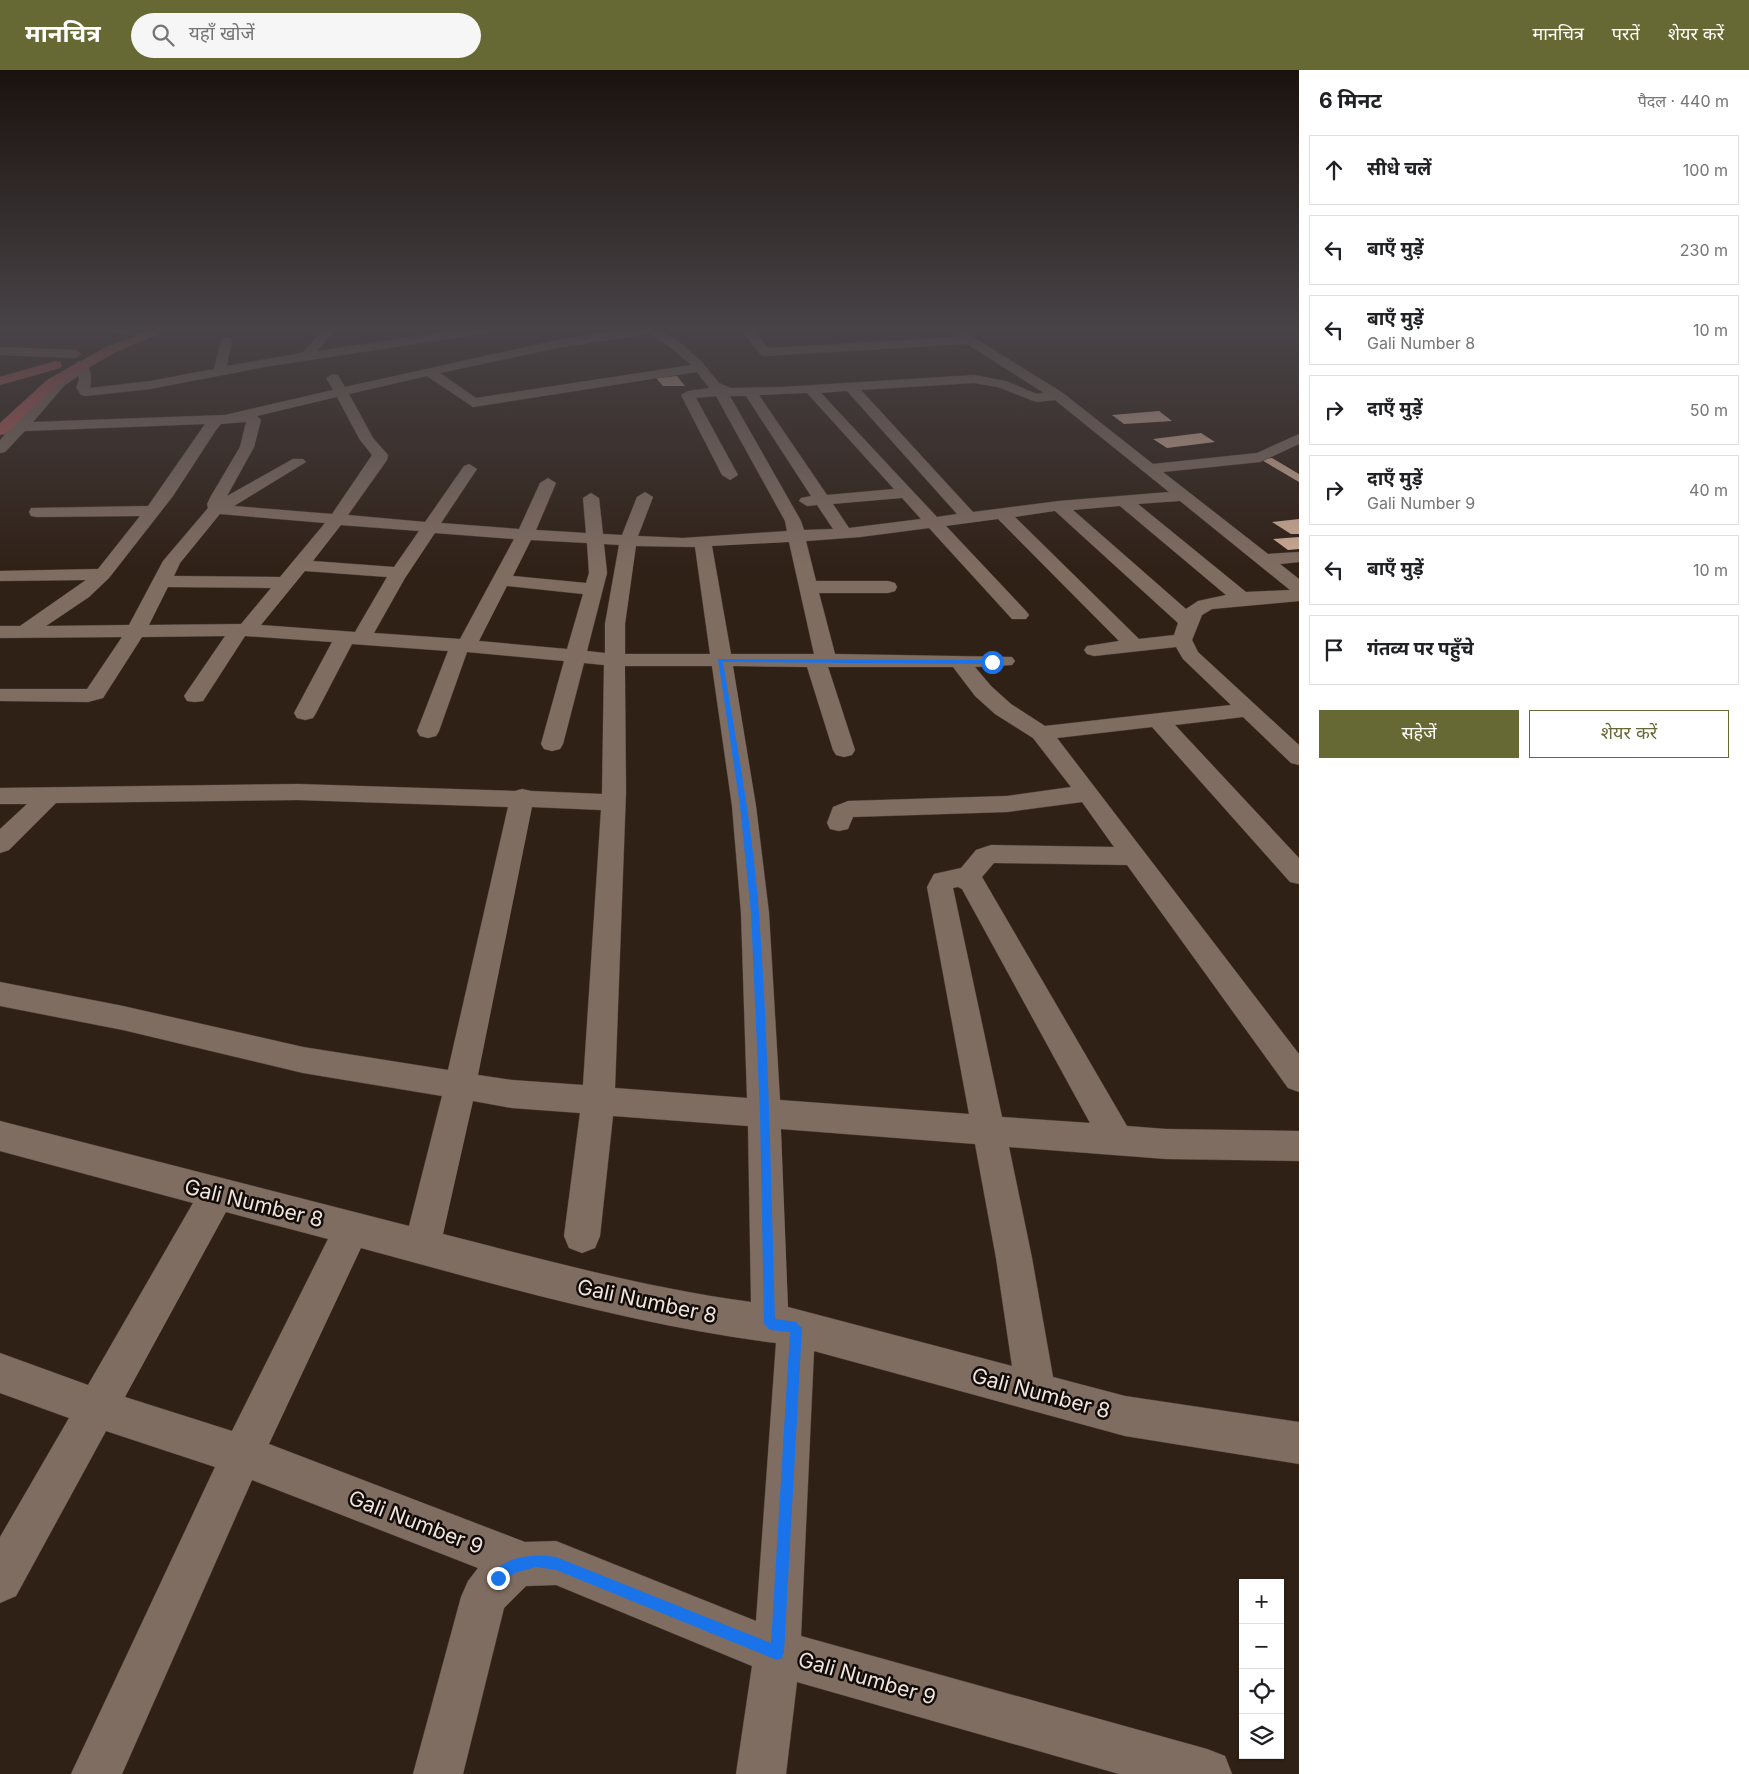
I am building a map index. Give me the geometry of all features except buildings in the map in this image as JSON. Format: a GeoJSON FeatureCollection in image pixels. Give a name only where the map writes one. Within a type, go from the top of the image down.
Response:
{"type":"FeatureCollection","features":[{"type":"Feature","properties":{"kind":"main road"},"geometry":{"type":"LineString","coordinates":[[5,409],[20,420]]}},
{"type":"Feature","properties":{"kind":"main road"},"geometry":{"type":"LineString","coordinates":[[0,431],[20,420],[27,409]]}},
{"type":"Feature","properties":{"kind":"street"},"geometry":{"type":"LineString","coordinates":[[0,449],[20,420],[32,409]]}},
{"type":"Feature","properties":{"kind":"street"},"geometry":{"type":"LineString","coordinates":[[24,632],[82,592],[103,574],[153,511],[210,426],[216,421],[269,409]]}},
{"type":"Feature","properties":{"kind":"street"},"geometry":{"type":"LineString","coordinates":[[195,696],[243,630],[286,583],[337,520],[380,456],[367,440],[349,409]]}},
{"type":"Feature","properties":{"kind":"street"},"geometry":{"type":"LineString","coordinates":[[695,409],[730,475]]}},
{"type":"Feature","properties":{"kind":"street"},"geometry":{"type":"LineString","coordinates":[[729,409],[783,503],[797,536],[821,661],[844,750]]}},
{"type":"Feature","properties":{"kind":"street"},"geometry":{"type":"LineString","coordinates":[[761,409],[844,533]]}},
{"type":"Feature","properties":{"kind":"street"},"geometry":{"type":"LineString","coordinates":[[828,409],[1019,615]]}},
{"type":"Feature","properties":{"kind":"street"},"geometry":{"type":"LineString","coordinates":[[871,409],[968,517]]}},
{"type":"Feature","properties":{"kind":"street"},"geometry":{"type":"LineString","coordinates":[[1074,409],[1299,588]]}},
{"type":"Feature","properties":{"kind":"street"},"geometry":{"type":"LineString","coordinates":[[20,420],[216,421],[250,418],[254,420],[247,446],[215,504],[216,509]]}},
{"type":"Feature","properties":{"kind":"street"},"geometry":{"type":"LineString","coordinates":[[1148,468],[1260,457],[1299,438]]}},
{"type":"Feature","properties":{"kind":"street"},"geometry":{"type":"LineString","coordinates":[[904,444],[924,443]]}},
{"type":"Feature","properties":{"kind":"street"},"geometry":{"type":"LineString","coordinates":[[0,695],[91,695],[121,657],[178,553],[216,509],[298,462]]}},
{"type":"Feature","properties":{"kind":"street"},"geometry":{"type":"LineString","coordinates":[[305,713],[353,638],[432,527],[469,469]]}},
{"type":"Feature","properties":{"kind":"street"},"geometry":{"type":"LineString","coordinates":[[428,731],[463,646],[526,535],[548,482]]}},
{"type":"Feature","properties":{"kind":"street"},"geometry":{"type":"LineString","coordinates":[[783,503],[905,493]]}},
{"type":"Feature","properties":{"kind":"street"},"geometry":{"type":"LineString","coordinates":[[582,1236],[598,1101],[614,802],[615,624],[628,540],[645,496]]}},
{"type":"Feature","properties":{"kind":"street"},"geometry":{"type":"LineString","coordinates":[[216,509],[526,535],[703,542],[844,533],[1001,512],[1183,496]]}},
{"type":"Feature","properties":{"kind":"street"},"geometry":{"type":"LineString","coordinates":[[552,744],[574,656],[598,573],[590,498]]}},
{"type":"Feature","properties":{"kind":"street"},"geometry":{"type":"LineString","coordinates":[[1124,501],[1244,600]]}},
{"type":"Feature","properties":{"kind":"street"},"geometry":{"type":"LineString","coordinates":[[1059,506],[1186,637],[1248,710],[1299,758]]}},
{"type":"Feature","properties":{"kind":"street"},"geometry":{"type":"LineString","coordinates":[[37,512],[153,511]]}},
{"type":"Feature","properties":{"kind":"street"},"geometry":{"type":"LineString","coordinates":[[1001,512],[1132,652]]}},
{"type":"Feature","properties":{"kind":"street"},"geometry":{"type":"LineString","coordinates":[[703,542],[744,806],[755,913],[764,1114],[783,1326],[777,1653],[760,1774]]}},
{"type":"Feature","properties":{"kind":"street"},"geometry":{"type":"LineString","coordinates":[[1265,560],[1299,557]]}},
{"type":"Feature","properties":{"kind":"street"},"geometry":{"type":"LineString","coordinates":[[300,565],[400,573]]}},
{"type":"Feature","properties":{"kind":"street"},"geometry":{"type":"LineString","coordinates":[[0,576],[103,574]]}},
{"type":"Feature","properties":{"kind":"street"},"geometry":{"type":"LineString","coordinates":[[501,580],[594,589]]}},
{"type":"Feature","properties":{"kind":"street"},"geometry":{"type":"LineString","coordinates":[[162,582],[286,583]]}},
{"type":"Feature","properties":{"kind":"street"},"geometry":{"type":"LineString","coordinates":[[808,588],[888,587]]}},
{"type":"Feature","properties":{"kind":"street"},"geometry":{"type":"LineString","coordinates":[[1186,637],[1196,609],[1202,606],[1299,594]]}},
{"type":"Feature","properties":{"kind":"street"},"geometry":{"type":"LineString","coordinates":[[0,632],[243,630],[463,646],[614,660],[1004,661]]}},
{"type":"Feature","properties":{"kind":"street"},"geometry":{"type":"LineString","coordinates":[[1094,650],[1132,652],[1186,637]]}},
{"type":"Feature","properties":{"kind":"street"},"geometry":{"type":"LineString","coordinates":[[959,662],[983,691],[1003,709],[1041,732],[1299,1078]]}},
{"type":"Feature","properties":{"kind":"street"},"geometry":{"type":"LineString","coordinates":[[1041,732],[1248,710]]}},
{"type":"Feature","properties":{"kind":"street"},"geometry":{"type":"LineString","coordinates":[[1158,720],[1299,875]]}},
{"type":"Feature","properties":{"kind":"street"},"geometry":{"type":"LineString","coordinates":[[0,796],[298,792],[614,802]]}},
{"type":"Feature","properties":{"kind":"street"},"geometry":{"type":"LineString","coordinates":[[839,823],[842,813],[848,809],[1007,804],[1088,793]]}},
{"type":"Feature","properties":{"kind":"street"},"geometry":{"type":"LineString","coordinates":[[0,844],[50,795]]}},
{"type":"Feature","properties":{"kind":"street"},"geometry":{"type":"LineString","coordinates":[[422,1247],[460,1087],[522,798]]}},
{"type":"Feature","properties":{"kind":"street"},"geometry":{"type":"LineString","coordinates":[[967,878],[985,856],[991,854],[1135,856]]}},
{"type":"Feature","properties":{"kind":"street"},"geometry":{"type":"LineString","coordinates":[[1036,1392],[1014,1258],[940,887],[943,881],[950,878],[967,878],[972,882],[1117,1140]]}},
{"type":"Feature","properties":{"kind":"street"},"geometry":{"type":"LineString","coordinates":[[0,994],[123,1018],[303,1060],[512,1094],[988,1132],[1166,1144],[1299,1146]]}},
{"type":"Feature","properties":{"kind":"street","name":"Gali Number 8"},"geometry":{"type":"LineString","coordinates":[[0,1136],[422,1247],[645,1303],[705,1315],[783,1326],[1125,1416],[1299,1443]]}},
{"type":"Feature","properties":{"kind":"street"},"geometry":{"type":"LineString","coordinates":[[0,1580],[218,1194]]}},
{"type":"Feature","properties":{"kind":"street"},"geometry":{"type":"LineString","coordinates":[[96,1774],[242,1455],[352,1228]]}},
{"type":"Feature","properties":{"kind":"street","name":"Gali Number 9"},"geometry":{"type":"LineString","coordinates":[[0,1373],[96,1408],[242,1455],[525,1564],[536,1561],[556,1563],[777,1653],[1207,1774]]}},
{"type":"Feature","properties":{"kind":"street"},"geometry":{"type":"LineString","coordinates":[[438,1774],[484,1597],[498,1578],[512,1567],[525,1564]]}},
{"type":"Feature","properties":{"kind":"route"},"geometry":{"type":"LineString","coordinates":[[498,1578],[512,1567],[536,1561],[556,1563],[777,1653],[796,1328],[770,1324],[764,1114],[755,913],[744,806],[720,660],[992,662]]}}]}
